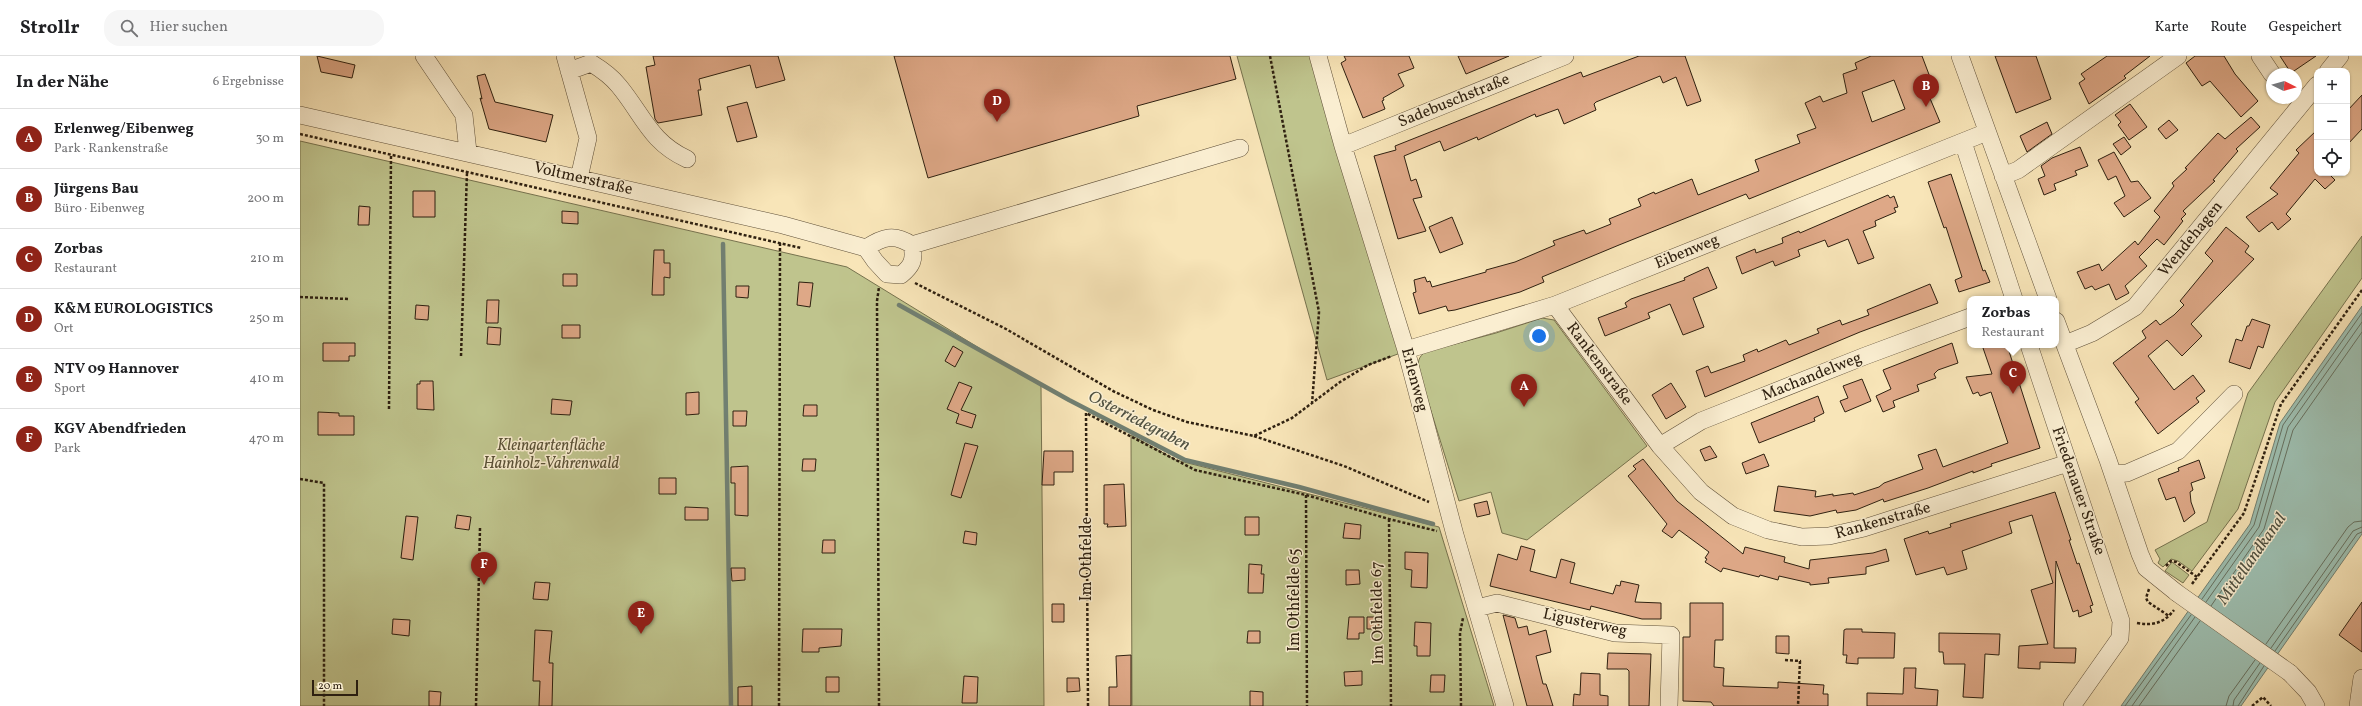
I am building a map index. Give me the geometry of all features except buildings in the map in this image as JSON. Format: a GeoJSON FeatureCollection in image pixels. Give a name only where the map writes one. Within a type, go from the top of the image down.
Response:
{"type":"FeatureCollection","features":[{"type":"Feature","properties":{"kind":"street"},"geometry":{"type":"LineString","coordinates":[[424,56],[464,115],[468,152]]}},
{"type":"Feature","properties":{"kind":"street","name":"Erlenweg"},"geometry":{"type":"LineString","coordinates":[[1318,56],[1343,146],[1406,350],[1455,535],[1505,706]]}},
{"type":"Feature","properties":{"kind":"street","name":"Sadebuschstraße"},"geometry":{"type":"LineString","coordinates":[[1343,146],[1565,56]]}},
{"type":"Feature","properties":{"kind":"street"},"geometry":{"type":"LineString","coordinates":[[1960,56],[2047,296]]}},
{"type":"Feature","properties":{"kind":"street"},"geometry":{"type":"LineString","coordinates":[[2003,176],[2018,170],[2178,56]]}},
{"type":"Feature","properties":{"kind":"street"},"geometry":{"type":"LineString","coordinates":[[2260,56],[2268,68]]}},
{"type":"Feature","properties":{"kind":"street"},"geometry":{"type":"LineString","coordinates":[[2330,68],[2340,56]]}},
{"type":"Feature","properties":{"kind":"street"},"geometry":{"type":"LineString","coordinates":[[579,178],[588,138],[567,63],[591,63],[606,73],[619,86],[657,139],[670,151],[687,159]]}},
{"type":"Feature","properties":{"kind":"street","name":"Wendehagen"},"geometry":{"type":"LineString","coordinates":[[2302,97],[2314,87]]}},
{"type":"Feature","properties":{"kind":"street","name":"Wendehagen"},"geometry":{"type":"LineString","coordinates":[[2065,344],[2092,333],[2135,307],[2293,104]]}},
{"type":"Feature","properties":{"kind":"street","name":"Voltmerstraße"},"geometry":{"type":"LineString","coordinates":[[300,115],[784,225],[866,248]]}},
{"type":"Feature","properties":{"kind":"street"},"geometry":{"type":"LineString","coordinates":[[1987,132],[1963,142],[2013,296]]}},
{"type":"Feature","properties":{"kind":"street","name":"Eibenweg"},"geometry":{"type":"LineString","coordinates":[[1406,350],[1555,305],[1963,142]]}},
{"type":"Feature","properties":{"kind":"street"},"geometry":{"type":"LineString","coordinates":[[912,245],[1240,148]]}},
{"type":"Feature","properties":{"kind":"street"},"geometry":{"type":"LineString","coordinates":[[882,238],[901,238],[912,245],[914,254],[912,265],[901,275],[888,274],[874,261],[866,248],[882,238]]}},
{"type":"Feature","properties":{"kind":"street","name":"Rankenstraße"},"geometry":{"type":"LineString","coordinates":[[1555,305],[1660,446],[1701,492],[1733,516],[1768,530],[1802,537],[1829,536],[1864,528],[2068,464]]}},
{"type":"Feature","properties":{"kind":"street","name":"Machandelweg"},"geometry":{"type":"LineString","coordinates":[[1660,446],[1701,421],[1865,356],[1967,318]]}},
{"type":"Feature","properties":{"kind":"street"},"geometry":{"type":"LineString","coordinates":[[2059,329],[2113,474],[2122,506],[2146,568],[2290,673],[2308,692],[2316,706]]}},
{"type":"Feature","properties":{"kind":"street","name":"Friedenauer Straße"},"geometry":{"type":"LineString","coordinates":[[2030,348],[2121,621],[2120,638],[2072,706]]}},
{"type":"Feature","properties":{"kind":"street"},"geometry":{"type":"LineString","coordinates":[[2113,474],[2127,472],[2178,451],[2234,394]]}},
{"type":"Feature","properties":{"kind":"street","name":"Ligusterweg"},"geometry":{"type":"LineString","coordinates":[[1477,608],[1497,604],[1615,633],[1671,635],[1669,706]]}},
{"type":"Feature","properties":{"kind":"street"},"geometry":{"type":"LineString","coordinates":[[2358,706],[2362,678]]}},
{"type":"Feature","properties":{"kind":"path"},"geometry":{"type":"LineString","coordinates":[[1270,56],[1319,312],[1312,404]]}},
{"type":"Feature","properties":{"kind":"path"},"geometry":{"type":"LineString","coordinates":[[300,134],[802,248]]}},
{"type":"Feature","properties":{"kind":"path"},"geometry":{"type":"LineString","coordinates":[[389,409],[391,135]]}},
{"type":"Feature","properties":{"kind":"path"},"geometry":{"type":"LineString","coordinates":[[461,356],[466,172]]}},
{"type":"Feature","properties":{"kind":"path"},"geometry":{"type":"LineString","coordinates":[[779,706],[780,244],[784,225]]}},
{"type":"Feature","properties":{"kind":"path"},"geometry":{"type":"LineString","coordinates":[[879,706],[877,301],[880,286],[888,274]]}},
{"type":"Feature","properties":{"kind":"path"},"geometry":{"type":"LineString","coordinates":[[909,284],[914,282],[1006,329],[1113,391],[1152,410],[1187,422],[1254,436],[1344,466],[1435,504],[1446,500]]}},
{"type":"Feature","properties":{"kind":"path"},"geometry":{"type":"LineString","coordinates":[[2121,621],[2152,626],[2169,616],[2181,595],[2244,513],[2282,404],[2362,290]]}},
{"type":"Feature","properties":{"kind":"path"},"geometry":{"type":"LineString","coordinates":[[300,297],[348,299]]}},
{"type":"Feature","properties":{"kind":"path"},"geometry":{"type":"LineString","coordinates":[[1254,436],[1292,418],[1340,382],[1368,365],[1406,350]]}},
{"type":"Feature","properties":{"kind":"path","name":"Im Othfelde"},"geometry":{"type":"LineString","coordinates":[[1088,706],[1086,413],[1195,470],[1306,495]]}},
{"type":"Feature","properties":{"kind":"path"},"geometry":{"type":"LineString","coordinates":[[300,479],[324,483],[324,706]]}},
{"type":"Feature","properties":{"kind":"path"},"geometry":{"type":"LineString","coordinates":[[1306,495],[1389,519],[1455,535]]}},
{"type":"Feature","properties":{"kind":"path","name":"Im Othfelde 65"},"geometry":{"type":"LineString","coordinates":[[1306,495],[1308,706]]}},
{"type":"Feature","properties":{"kind":"path","name":"Im Othfelde 67"},"geometry":{"type":"LineString","coordinates":[[1389,519],[1390,706]]}},
{"type":"Feature","properties":{"kind":"path"},"geometry":{"type":"LineString","coordinates":[[476,706],[480,528]]}},
{"type":"Feature","properties":{"kind":"path"},"geometry":{"type":"LineString","coordinates":[[1461,706],[1462,621],[1465,615],[1477,608]]}},
{"type":"Feature","properties":{"kind":"path"},"geometry":{"type":"LineString","coordinates":[[1786,660],[1800,660],[1798,706]]}},
{"type":"Feature","properties":{"kind":"path"},"geometry":{"type":"LineString","coordinates":[[2252,706],[2263,697],[2270,706]]}},
{"type":"Feature","properties":{"kind":"green space"},"geometry":{"type":"Polygon","coordinates":[[[1237,56],[1323,56],[1406,351],[1327,380],[1237,56]]]}},
{"type":"Feature","properties":{"kind":"green space","name":"Kleingartenfläche Hainholz-Vahrenwald"},"geometry":{"type":"Polygon","coordinates":[[[300,141],[847,267],[1041,386],[1044,706],[300,706],[300,141]]]}},
{"type":"Feature","properties":{"kind":"green space"},"geometry":{"type":"Polygon","coordinates":[[[2362,236],[2362,278],[2275,402],[2238,509],[2192,571],[2178,561],[2171,559],[2163,567],[2158,563],[2160,559],[2155,550],[2207,522],[2248,393],[2362,236]]]}},
{"type":"Feature","properties":{"kind":"green space"},"geometry":{"type":"Polygon","coordinates":[[[1542,318],[1554,320],[1647,446],[1527,540],[1502,533],[1491,492],[1459,501],[1418,366],[1420,357],[1425,352],[1496,333],[1542,318]]]}},
{"type":"Feature","properties":{"kind":"green space"},"geometry":{"type":"Polygon","coordinates":[[[1131,435],[1176,460],[1439,527],[1494,706],[1132,706],[1131,435]]]}},
{"type":"Feature","properties":{"kind":"green space"},"geometry":{"type":"Polygon","coordinates":[[[2172,562],[2189,575],[2183,583],[2165,571],[2172,562]]]}},
{"type":"Feature","properties":{"kind":"water","name":"Mittellandkanal"},"geometry":{"type":"Polygon","coordinates":[[[2362,306],[2362,534],[2241,706],[2121,706],[2250,524],[2280,423],[2362,306]]]}},
{"type":"Feature","properties":{"kind":"waterway"},"geometry":{"type":"LineString","coordinates":[[723,244],[731,706]]}},
{"type":"Feature","properties":{"kind":"waterway","name":"Osterriedegraben"},"geometry":{"type":"LineString","coordinates":[[899,305],[1069,400],[1185,460],[1299,487],[1433,524]]}},
{"type":"Feature","properties":{"kind":"place","name":"Jürgens Bau"},"geometry":{"type":"Point","coordinates":[1926,107]}},
{"type":"Feature","properties":{"kind":"place","name":"K&M EUROLOGISTICS"},"geometry":{"type":"Point","coordinates":[997,122]}},
{"type":"Feature","properties":{"kind":"place","name":"Zorbas"},"geometry":{"type":"Point","coordinates":[2013,394]}},
{"type":"Feature","properties":{"kind":"place","name":"Erlenweg/Eibenweg"},"geometry":{"type":"Point","coordinates":[1524,407]}},
{"type":"Feature","properties":{"kind":"place","name":"KGV Abendfrieden"},"geometry":{"type":"Point","coordinates":[484,585]}},
{"type":"Feature","properties":{"kind":"place","name":"NTV 09 Hannover"},"geometry":{"type":"Point","coordinates":[641,634]}}]}
